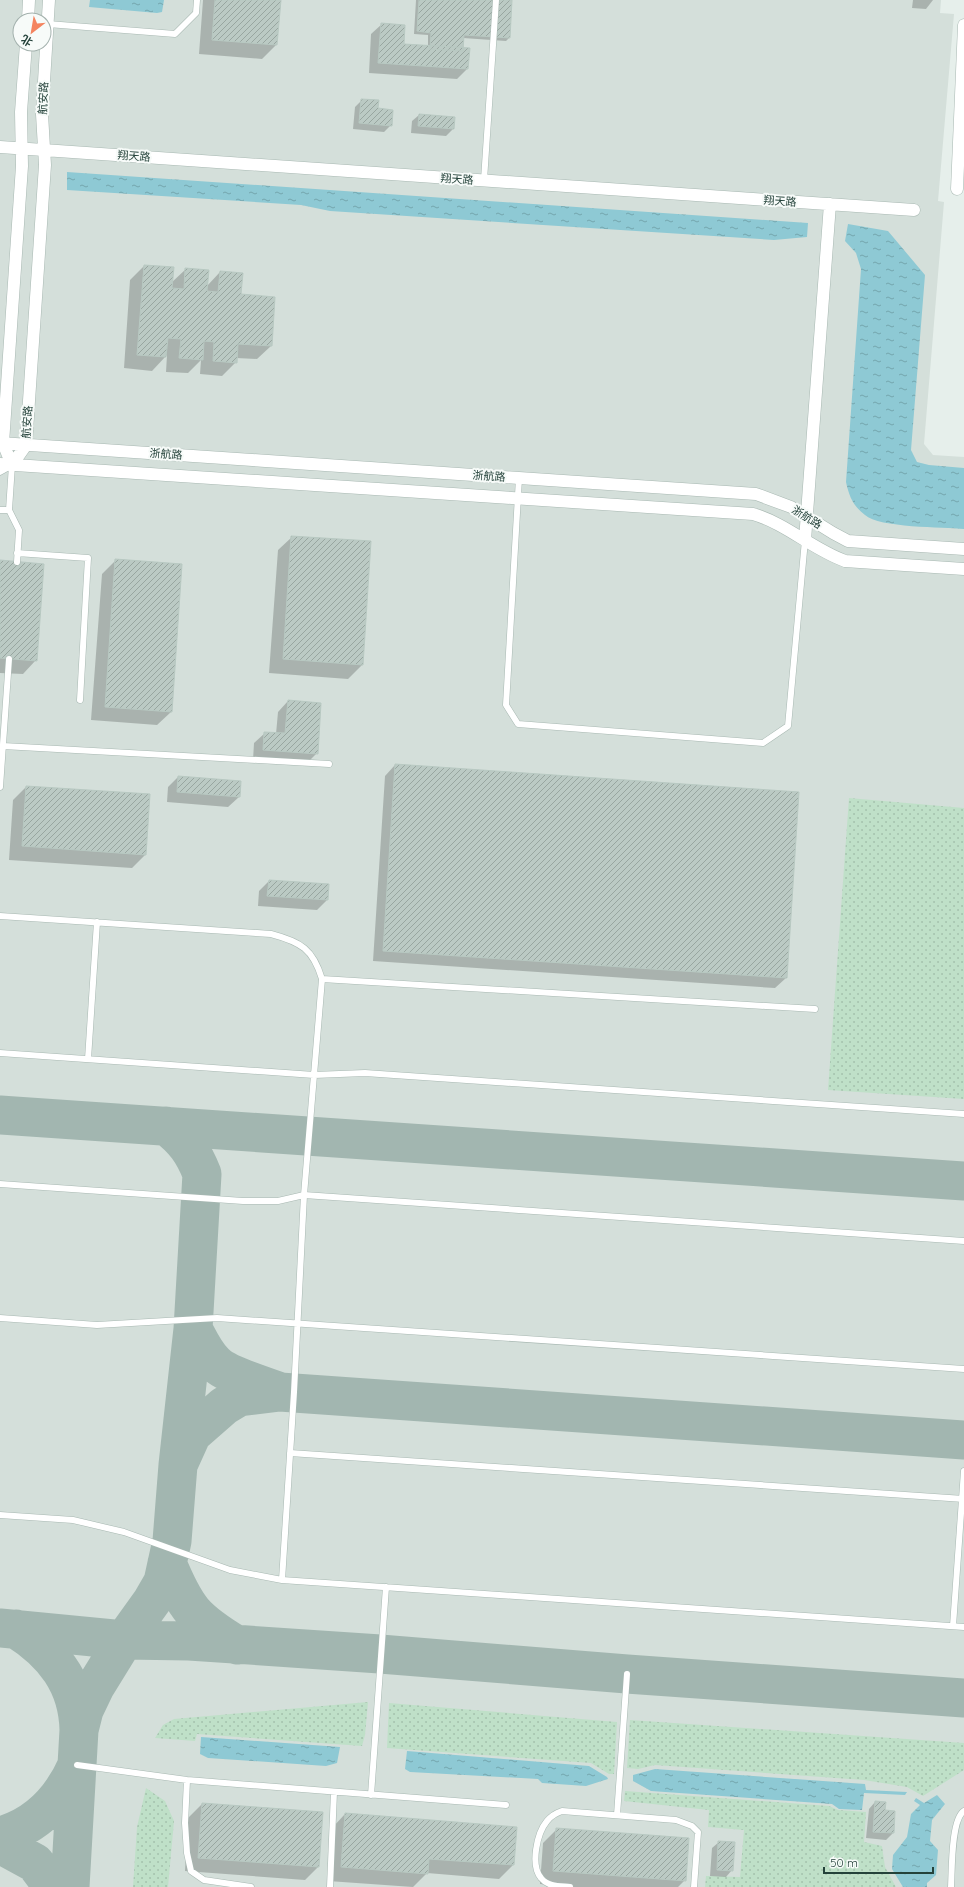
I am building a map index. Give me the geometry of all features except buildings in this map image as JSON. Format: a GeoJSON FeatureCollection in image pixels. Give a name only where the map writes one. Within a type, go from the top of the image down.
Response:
{"type":"FeatureCollection","features":[{"type":"Feature","properties":{"kind":"street"},"geometry":{"type":"LineString","coordinates":[[28,12],[29,0]]}},
{"type":"Feature","properties":{"kind":"street","name":"航安路"},"geometry":{"type":"LineString","coordinates":[[48,12],[49,0]]}},
{"type":"Feature","properties":{"kind":"street"},"geometry":{"type":"LineString","coordinates":[[957,189],[964,25]]}},
{"type":"Feature","properties":{"kind":"street","name":"航安路"},"geometry":{"type":"LineString","coordinates":[[26,52],[21,148],[22,166],[1,442],[12,465],[26,445],[45,166],[42,114],[46,52]]}},
{"type":"Feature","properties":{"kind":"street","name":"翔天路"},"geometry":{"type":"LineString","coordinates":[[0,147],[914,210]]}},
{"type":"Feature","properties":{"kind":"street"},"geometry":{"type":"LineString","coordinates":[[805,540],[830,204]]}},
{"type":"Feature","properties":{"kind":"street","name":"浙航路"},"geometry":{"type":"LineString","coordinates":[[1,442],[26,445],[756,494],[791,507],[833,534],[848,541],[964,549]]}},
{"type":"Feature","properties":{"kind":"street","name":"浙航路"},"geometry":{"type":"LineString","coordinates":[[0,464],[753,514],[784,526],[831,556],[845,561],[964,569]]}},
{"type":"Feature","properties":{"kind":"lane"},"geometry":{"type":"LineString","coordinates":[[52,24],[175,34],[196,13],[197,0]]}},
{"type":"Feature","properties":{"kind":"lane"},"geometry":{"type":"LineString","coordinates":[[484,180],[496,0]]}},
{"type":"Feature","properties":{"kind":"lane"},"geometry":{"type":"LineString","coordinates":[[0,472],[12,465]]}},
{"type":"Feature","properties":{"kind":"lane"},"geometry":{"type":"LineString","coordinates":[[12,465],[9,510],[19,530],[17,562]]}},
{"type":"Feature","properties":{"kind":"lane"},"geometry":{"type":"LineString","coordinates":[[519,478],[506,705],[518,724],[763,743],[788,726],[805,540]]}},
{"type":"Feature","properties":{"kind":"lane"},"geometry":{"type":"LineString","coordinates":[[0,510],[9,510]]}},
{"type":"Feature","properties":{"kind":"lane"},"geometry":{"type":"LineString","coordinates":[[17,553],[88,558],[80,700]]}},
{"type":"Feature","properties":{"kind":"lane"},"geometry":{"type":"LineString","coordinates":[[0,787],[10,659]]}},
{"type":"Feature","properties":{"kind":"lane"},"geometry":{"type":"LineString","coordinates":[[3,746],[329,764]]}},
{"type":"Feature","properties":{"kind":"lane"},"geometry":{"type":"LineString","coordinates":[[0,916],[271,934],[290,939],[306,948],[317,963],[322,979],[304,1196],[298,1324],[282,1580]]}},
{"type":"Feature","properties":{"kind":"lane"},"geometry":{"type":"LineString","coordinates":[[88,1059],[97,922]]}},
{"type":"Feature","properties":{"kind":"lane"},"geometry":{"type":"LineString","coordinates":[[322,979],[815,1009]]}},
{"type":"Feature","properties":{"kind":"lane"},"geometry":{"type":"LineString","coordinates":[[0,1053],[314,1075],[365,1073],[964,1114]]}},
{"type":"Feature","properties":{"kind":"lane"},"geometry":{"type":"LineString","coordinates":[[0,1184],[243,1201],[278,1201],[304,1196],[964,1241]]}},
{"type":"Feature","properties":{"kind":"lane"},"geometry":{"type":"LineString","coordinates":[[0,1318],[97,1325],[217,1318],[964,1369]]}},
{"type":"Feature","properties":{"kind":"lane"},"geometry":{"type":"LineString","coordinates":[[290,1453],[963,1499]]}},
{"type":"Feature","properties":{"kind":"lane"},"geometry":{"type":"LineString","coordinates":[[953,1626],[964,1471]]}},
{"type":"Feature","properties":{"kind":"lane"},"geometry":{"type":"LineString","coordinates":[[0,1515],[73,1520],[124,1532],[230,1570],[282,1580],[964,1627]]}},
{"type":"Feature","properties":{"kind":"lane"},"geometry":{"type":"LineString","coordinates":[[371,1795],[386,1587]]}},
{"type":"Feature","properties":{"kind":"lane"},"geometry":{"type":"LineString","coordinates":[[617,1815],[627,1674]]}},
{"type":"Feature","properties":{"kind":"lane"},"geometry":{"type":"LineString","coordinates":[[77,1765],[187,1780],[506,1805]]}},
{"type":"Feature","properties":{"kind":"lane"},"geometry":{"type":"LineString","coordinates":[[187,1780],[185,1823],[187,1853],[191,1871],[204,1880],[251,1887]]}},
{"type":"Feature","properties":{"kind":"lane"},"geometry":{"type":"LineString","coordinates":[[330,1887],[334,1792]]}},
{"type":"Feature","properties":{"kind":"lane"},"geometry":{"type":"LineString","coordinates":[[570,1887],[552,1886],[540,1878],[535,1860],[538,1836],[546,1822],[553,1815],[562,1811],[676,1820],[692,1826],[698,1832],[694,1887]]}},
{"type":"Feature","properties":{"kind":"lane"},"geometry":{"type":"LineString","coordinates":[[951,1887],[955,1831],[958,1819],[964,1811]]}},
{"type":"Feature","properties":{"kind":"shaded area"},"geometry":{"type":"Polygon","coordinates":[[[0,0],[941,0],[940,13],[954,14],[938,201],[944,202],[924,444],[933,455],[964,457],[964,1887],[0,1887],[0,0]]]}},
{"type":"Feature","properties":{"kind":"green space"},"geometry":{"type":"Polygon","coordinates":[[[849,798],[964,808],[964,1099],[828,1090],[849,798]]]}},
{"type":"Feature","properties":{"kind":"green space"},"geometry":{"type":"Polygon","coordinates":[[[368,1702],[365,1735],[362,1746],[197,1734],[195,1741],[155,1738],[163,1725],[174,1719],[368,1702]]]}},
{"type":"Feature","properties":{"kind":"green space"},"geometry":{"type":"Polygon","coordinates":[[[389,1703],[617,1722],[614,1774],[609,1774],[591,1763],[387,1748],[389,1703]]]}},
{"type":"Feature","properties":{"kind":"green space"},"geometry":{"type":"Polygon","coordinates":[[[630,1720],[964,1743],[964,1770],[923,1796],[907,1787],[864,1780],[655,1765],[638,1769],[627,1768],[630,1720]]]}},
{"type":"Feature","properties":{"kind":"green space"},"geometry":{"type":"Polygon","coordinates":[[[146,1788],[165,1801],[174,1821],[168,1887],[133,1887],[137,1827],[146,1788]]]}},
{"type":"Feature","properties":{"kind":"green space"},"geometry":{"type":"Polygon","coordinates":[[[625,1791],[829,1806],[838,1810],[866,1812],[864,1842],[882,1846],[885,1867],[896,1887],[705,1887],[706,1876],[740,1877],[744,1830],[708,1827],[709,1810],[624,1801],[625,1791]]]}},
{"type":"Feature","properties":{"kind":"water"},"geometry":{"type":"Polygon","coordinates":[[[90,0],[164,0],[162,12],[157,13],[89,7],[90,0]]]}},
{"type":"Feature","properties":{"kind":"water"},"geometry":{"type":"Polygon","coordinates":[[[67,172],[808,223],[807,237],[774,240],[330,211],[301,205],[67,190],[67,172]]]}},
{"type":"Feature","properties":{"kind":"water"},"geometry":{"type":"Polygon","coordinates":[[[848,224],[888,231],[925,275],[911,450],[917,462],[929,465],[964,468],[964,529],[897,525],[872,519],[857,508],[850,496],[846,482],[861,269],[856,253],[845,241],[848,224]]]}},
{"type":"Feature","properties":{"kind":"water"},"geometry":{"type":"Polygon","coordinates":[[[201,1737],[340,1747],[337,1763],[326,1766],[208,1758],[200,1754],[201,1737]]]}},
{"type":"Feature","properties":{"kind":"water"},"geometry":{"type":"Polygon","coordinates":[[[407,1751],[589,1766],[608,1779],[586,1786],[542,1783],[538,1779],[410,1772],[405,1769],[407,1751]]]}},
{"type":"Feature","properties":{"kind":"water"},"geometry":{"type":"Polygon","coordinates":[[[655,1769],[865,1784],[866,1790],[907,1792],[905,1795],[864,1793],[862,1810],[839,1809],[832,1804],[651,1791],[633,1781],[633,1775],[655,1769]]]}},
{"type":"Feature","properties":{"kind":"water"},"geometry":{"type":"Polygon","coordinates":[[[937,1795],[945,1804],[932,1820],[930,1841],[938,1850],[936,1875],[927,1883],[927,1887],[903,1887],[892,1869],[893,1855],[907,1837],[911,1814],[920,1805],[914,1801],[916,1798],[924,1803],[937,1795]]]}},
{"type":"Feature","properties":{"kind":"taxiway"},"geometry":{"type":"LineString","coordinates":[[0,1115],[964,1181]]}},
{"type":"Feature","properties":{"kind":"taxiway"},"geometry":{"type":"LineString","coordinates":[[70,1887],[79,1730],[84,1710],[95,1687],[124,1640],[152,1601],[163,1582],[172,1541],[178,1465],[193,1329],[202,1174],[196,1159],[188,1147],[166,1126]]}},
{"type":"Feature","properties":{"kind":"taxiway"},"geometry":{"type":"LineString","coordinates":[[193,1329],[202,1347],[220,1367],[236,1376],[278,1391]]}},
{"type":"Feature","properties":{"kind":"taxiway"},"geometry":{"type":"LineString","coordinates":[[178,1465],[192,1434],[224,1406],[239,1397],[280,1392],[964,1440]]}},
{"type":"Feature","properties":{"kind":"taxiway"},"geometry":{"type":"LineString","coordinates":[[167,1563],[180,1592],[193,1612],[211,1628],[237,1645]]}},
{"type":"Feature","properties":{"kind":"taxiway"},"geometry":{"type":"LineString","coordinates":[[0,1628],[124,1640],[189,1641],[380,1654],[627,1674],[964,1698]]}},
{"type":"Feature","properties":{"kind":"taxiway"},"geometry":{"type":"LineString","coordinates":[[16,1629],[42,1648],[61,1671],[69,1684],[74,1698],[78,1713],[79,1730]]}},
{"type":"Feature","properties":{"kind":"taxiway"},"geometry":{"type":"LineString","coordinates":[[0,1836],[26,1825],[47,1810],[64,1789],[77,1765]]}},
{"type":"Feature","properties":{"kind":"taxiway"},"geometry":{"type":"LineString","coordinates":[[0,1844],[35,1863],[53,1887]]}}]}
